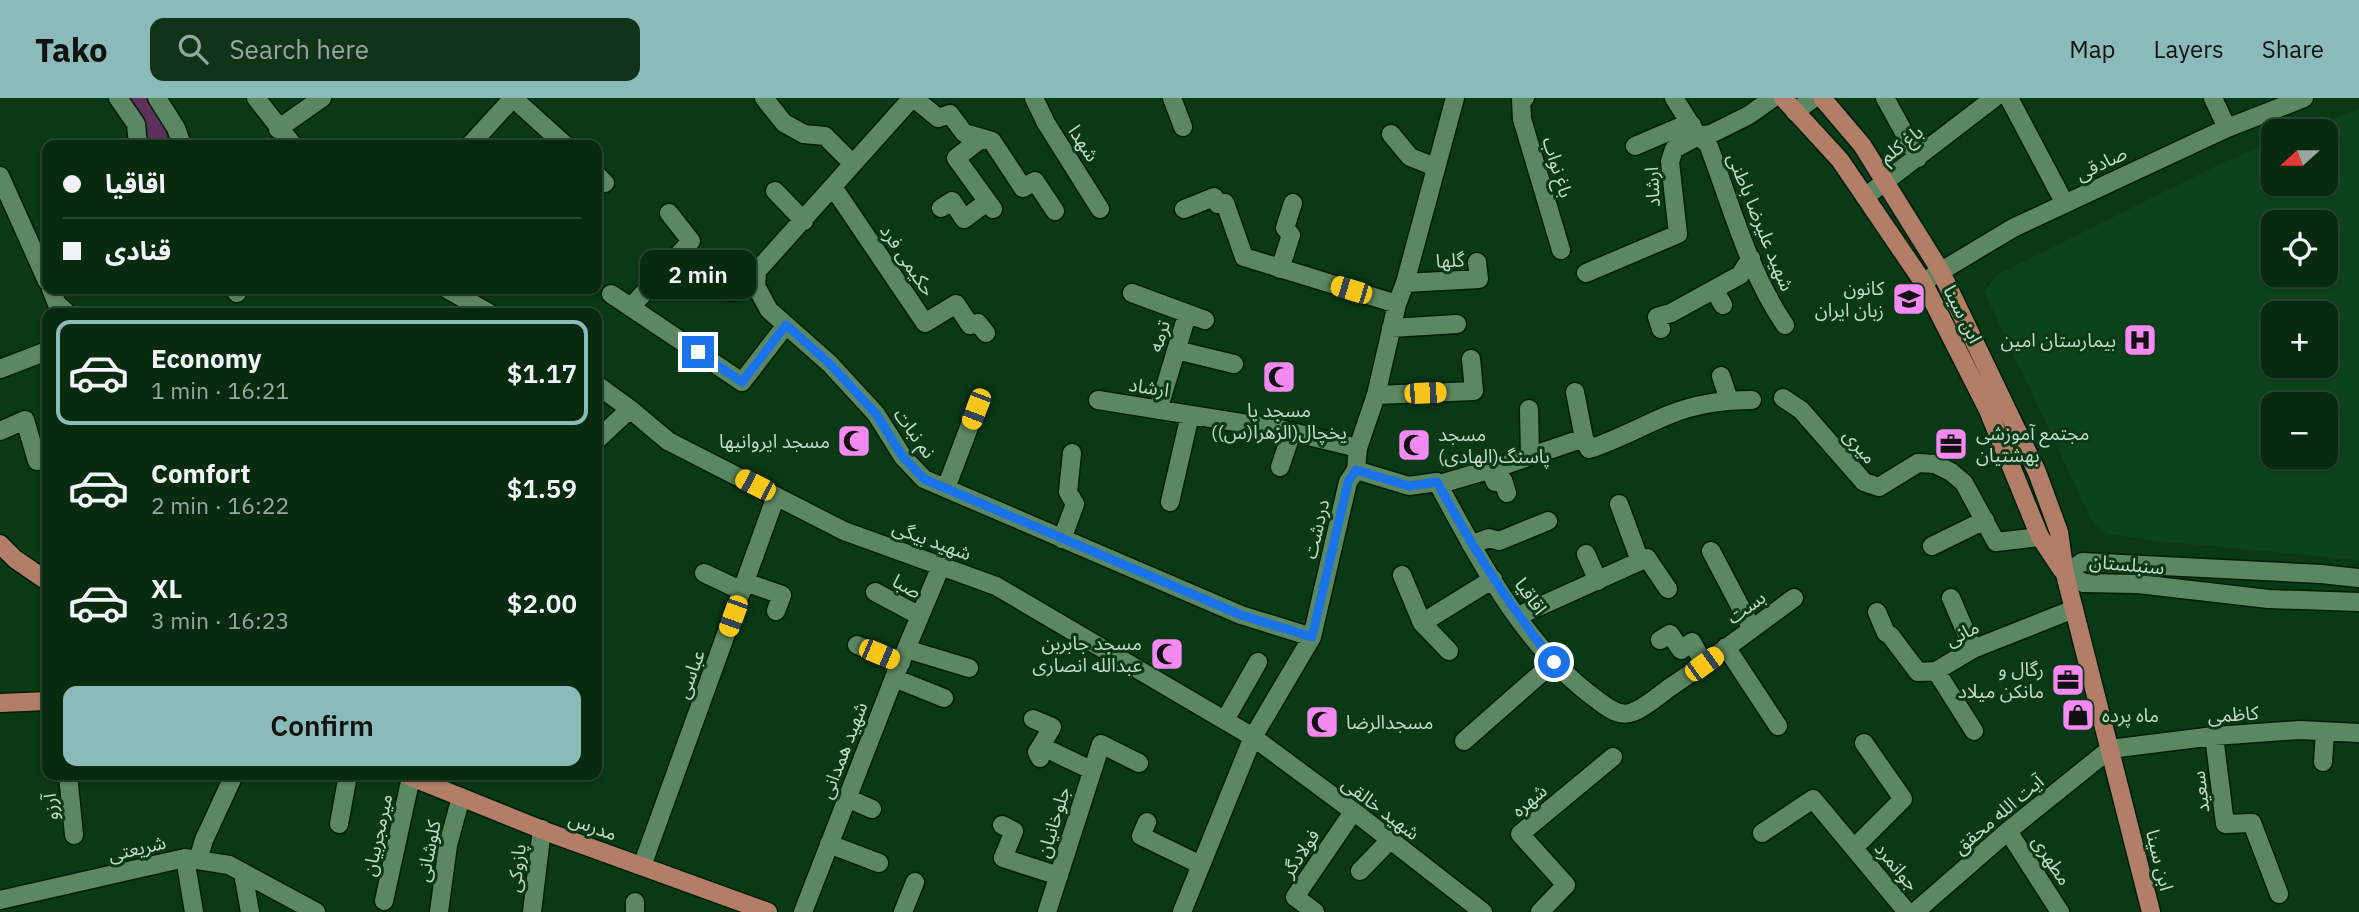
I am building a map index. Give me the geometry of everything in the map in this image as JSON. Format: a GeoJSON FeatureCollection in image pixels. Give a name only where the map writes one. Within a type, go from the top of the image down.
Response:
{"type":"FeatureCollection","features":[{"type":"Feature","properties":{"kind":"main road","name":"ابن سینا"},"geometry":{"type":"LineString","coordinates":[[1783,98],[1840,160],[1923,282],[1988,410],[2040,537],[2065,574]]}},
{"type":"Feature","properties":{"kind":"main road","name":"ابن سینا"},"geometry":{"type":"LineString","coordinates":[[1822,98],[1861,145],[1940,270],[2037,472],[2059,532],[2065,574],[2151,912]]}},
{"type":"Feature","properties":{"kind":"main road"},"geometry":{"type":"LineString","coordinates":[[0,544],[15,559],[42,578]]}},
{"type":"Feature","properties":{"kind":"main road"},"geometry":{"type":"LineString","coordinates":[[0,703],[42,701]]}},
{"type":"Feature","properties":{"kind":"main road","name":"مدرس"},"geometry":{"type":"LineString","coordinates":[[420,780],[542,829],[768,912]]}},
{"type":"Feature","properties":{"kind":"street"},"geometry":{"type":"LineString","coordinates":[[118,98],[135,124],[137,140]]}},
{"type":"Feature","properties":{"kind":"street"},"geometry":{"type":"LineString","coordinates":[[157,98],[176,128],[180,140]]}},
{"type":"Feature","properties":{"kind":"street"},"geometry":{"type":"LineString","coordinates":[[256,98],[288,140]]}},
{"type":"Feature","properties":{"kind":"street"},"geometry":{"type":"LineString","coordinates":[[278,129],[323,98]]}},
{"type":"Feature","properties":{"kind":"street"},"geometry":{"type":"LineString","coordinates":[[475,140],[513,98],[559,140]]}},
{"type":"Feature","properties":{"kind":"street"},"geometry":{"type":"LineString","coordinates":[[764,98],[784,123],[804,134],[825,136],[853,164]]}},
{"type":"Feature","properties":{"kind":"street"},"geometry":{"type":"LineString","coordinates":[[719,284],[731,292],[756,286],[757,271],[913,98],[938,118],[950,114],[964,133],[992,141],[1023,188],[1035,181],[1055,211]]}},
{"type":"Feature","properties":{"kind":"street","name":"شهدا"},"geometry":{"type":"LineString","coordinates":[[1034,98],[1046,123],[1100,209]]}},
{"type":"Feature","properties":{"kind":"street"},"geometry":{"type":"LineString","coordinates":[[1172,98],[1183,127]]}},
{"type":"Feature","properties":{"kind":"street","name":"دردشت"},"geometry":{"type":"LineString","coordinates":[[1182,912],[1253,737],[1312,637],[1348,482],[1356,470],[1358,448],[1376,395],[1397,304],[1455,98]]}},
{"type":"Feature","properties":{"kind":"street","name":"باغ نواب"},"geometry":{"type":"LineString","coordinates":[[1525,98],[1521,100],[1522,119],[1561,250]]}},
{"type":"Feature","properties":{"kind":"street","name":"شهید علیرضا باطنی"},"geometry":{"type":"LineString","coordinates":[[1674,98],[1695,131],[1708,144],[1751,258],[1773,307],[1785,325]]}},
{"type":"Feature","properties":{"kind":"street","name":"ارشاد"},"geometry":{"type":"LineString","coordinates":[[1586,273],[1680,243],[1670,162],[1674,149],[1695,131],[1711,134],[1749,115],[1773,98]]}},
{"type":"Feature","properties":{"kind":"street"},"geometry":{"type":"LineString","coordinates":[[1795,111],[1814,98]]}},
{"type":"Feature","properties":{"kind":"street"},"geometry":{"type":"LineString","coordinates":[[1885,98],[1918,158]]}},
{"type":"Feature","properties":{"kind":"street","name":"باغ کلم"},"geometry":{"type":"LineString","coordinates":[[1865,197],[1994,98]]}},
{"type":"Feature","properties":{"kind":"street"},"geometry":{"type":"LineString","coordinates":[[2009,98],[2065,204]]}},
{"type":"Feature","properties":{"kind":"street"},"geometry":{"type":"LineString","coordinates":[[2213,98],[2227,128]]}},
{"type":"Feature","properties":{"kind":"street","name":"صادقی"},"geometry":{"type":"LineString","coordinates":[[1923,282],[2013,228],[2227,128],[2304,98]]}},
{"type":"Feature","properties":{"kind":"street"},"geometry":{"type":"LineString","coordinates":[[1635,146],[1682,126],[1695,131]]}},
{"type":"Feature","properties":{"kind":"street"},"geometry":{"type":"LineString","coordinates":[[1391,134],[1410,157],[1435,167]]}},
{"type":"Feature","properties":{"kind":"street"},"geometry":{"type":"LineString","coordinates":[[941,208],[952,201],[964,219],[990,206],[956,158],[982,138]]}},
{"type":"Feature","properties":{"kind":"street"},"geometry":{"type":"LineString","coordinates":[[0,176],[42,270]]}},
{"type":"Feature","properties":{"kind":"street","name":"حکیمی فرد"},"geometry":{"type":"LineString","coordinates":[[833,187],[925,323],[956,304],[970,325],[978,323],[986,333]]}},
{"type":"Feature","properties":{"kind":"street"},"geometry":{"type":"LineString","coordinates":[[775,191],[804,221]]}},
{"type":"Feature","properties":{"kind":"street"},"geometry":{"type":"LineString","coordinates":[[1184,209],[1214,197],[1218,204],[1225,203],[1244,257],[1397,304]]}},
{"type":"Feature","properties":{"kind":"street"},"geometry":{"type":"LineString","coordinates":[[1280,268],[1294,233],[1285,228],[1293,203]]}},
{"type":"Feature","properties":{"kind":"street"},"geometry":{"type":"LineString","coordinates":[[631,307],[691,241],[669,213]]}},
{"type":"Feature","properties":{"kind":"street"},"geometry":{"type":"LineString","coordinates":[[1661,328],[1657,317],[1671,313],[1740,275],[1751,258]]}},
{"type":"Feature","properties":{"kind":"street","name":"گلها"},"geometry":{"type":"LineString","coordinates":[[1405,283],[1479,279],[1477,262]]}},
{"type":"Feature","properties":{"kind":"street","name":"نم نبات"},"geometry":{"type":"LineString","coordinates":[[756,286],[769,310],[830,364],[876,414],[903,457],[924,479],[1241,615],[1312,637]]}},
{"type":"Feature","properties":{"kind":"street"},"geometry":{"type":"LineString","coordinates":[[1714,289],[1723,305]]}},
{"type":"Feature","properties":{"kind":"street"},"geometry":{"type":"LineString","coordinates":[[1132,293],[1205,320]]}},
{"type":"Feature","properties":{"kind":"street"},"geometry":{"type":"LineString","coordinates":[[456,294],[480,308]]}},
{"type":"Feature","properties":{"kind":"street"},"geometry":{"type":"LineString","coordinates":[[611,294],[742,382],[786,325]]}},
{"type":"Feature","properties":{"kind":"street","name":"ترمه"},"geometry":{"type":"LineString","coordinates":[[1158,410],[1187,315]]}},
{"type":"Feature","properties":{"kind":"street"},"geometry":{"type":"LineString","coordinates":[[1391,328],[1457,324]]}},
{"type":"Feature","properties":{"kind":"street"},"geometry":{"type":"LineString","coordinates":[[1176,350],[1234,364]]}},
{"type":"Feature","properties":{"kind":"street"},"geometry":{"type":"LineString","coordinates":[[0,369],[42,353]]}},
{"type":"Feature","properties":{"kind":"street"},"geometry":{"type":"LineString","coordinates":[[1376,395],[1474,391],[1471,359]]}},
{"type":"Feature","properties":{"kind":"street"},"geometry":{"type":"LineString","coordinates":[[1721,376],[1729,400]]}},
{"type":"Feature","properties":{"kind":"street","name":"شهید بیگی"},"geometry":{"type":"LineString","coordinates":[[602,389],[668,441],[844,531],[996,586],[1253,737]]}},
{"type":"Feature","properties":{"kind":"street"},"geometry":{"type":"LineString","coordinates":[[1574,392],[1589,449],[1672,413],[1729,400],[1752,400]]}},
{"type":"Feature","properties":{"kind":"street","name":"میری"},"geometry":{"type":"LineString","coordinates":[[1783,398],[1801,410],[1864,482],[1878,488],[1917,463],[1935,464],[1964,483],[1996,542],[2040,537]]}},
{"type":"Feature","properties":{"kind":"street","name":"ارشاد"},"geometry":{"type":"LineString","coordinates":[[1098,400],[1292,432],[1358,448]]}},
{"type":"Feature","properties":{"kind":"street"},"geometry":{"type":"LineString","coordinates":[[602,435],[630,409]]}},
{"type":"Feature","properties":{"kind":"street"},"geometry":{"type":"LineString","coordinates":[[946,488],[976,409]]}},
{"type":"Feature","properties":{"kind":"street"},"geometry":{"type":"LineString","coordinates":[[1530,409],[1531,456]]}},
{"type":"Feature","properties":{"kind":"street"},"geometry":{"type":"LineString","coordinates":[[1170,502],[1190,415]]}},
{"type":"Feature","properties":{"kind":"street"},"geometry":{"type":"LineString","coordinates":[[0,431],[25,420],[37,461]]}},
{"type":"Feature","properties":{"kind":"street"},"geometry":{"type":"LineString","coordinates":[[1280,467],[1292,432]]}},
{"type":"Feature","properties":{"kind":"street"},"geometry":{"type":"LineString","coordinates":[[1356,470],[1409,486],[1437,482],[1440,484],[1584,438]]}},
{"type":"Feature","properties":{"kind":"street"},"geometry":{"type":"LineString","coordinates":[[1062,539],[1076,504],[1068,492],[1072,453]]}},
{"type":"Feature","properties":{"kind":"street"},"geometry":{"type":"LineString","coordinates":[[1490,469],[1495,482],[1503,480],[1507,493]]}},
{"type":"Feature","properties":{"kind":"street","name":"اقاقیا"},"geometry":{"type":"LineString","coordinates":[[1437,482],[1471,545],[1518,617],[1554,662],[1585,691],[1615,713]]}},
{"type":"Feature","properties":{"kind":"street","name":"عباسی"},"geometry":{"type":"LineString","coordinates":[[642,866],[776,496]]}},
{"type":"Feature","properties":{"kind":"street"},"geometry":{"type":"LineString","coordinates":[[1619,504],[1634,570]]}},
{"type":"Feature","properties":{"kind":"street"},"geometry":{"type":"LineString","coordinates":[[1932,546],[1985,520]]}},
{"type":"Feature","properties":{"kind":"street"},"geometry":{"type":"LineString","coordinates":[[1471,545],[1489,538],[1499,541],[1548,521]]}},
{"type":"Feature","properties":{"kind":"street"},"geometry":{"type":"LineString","coordinates":[[1711,551],[1752,629]]}},
{"type":"Feature","properties":{"kind":"street"},"geometry":{"type":"LineString","coordinates":[[1587,554],[1598,581]]}},
{"type":"Feature","properties":{"kind":"street"},"geometry":{"type":"LineString","coordinates":[[1518,617],[1598,581],[1634,570],[1647,558],[1668,589]]}},
{"type":"Feature","properties":{"kind":"street","name":"سنبلستان"},"geometry":{"type":"LineString","coordinates":[[2359,578],[2082,562],[2065,574],[2084,583],[2138,584],[2256,598],[2359,601]]}},
{"type":"Feature","properties":{"kind":"street","name":"شهید همدانی"},"geometry":{"type":"LineString","coordinates":[[803,912],[941,566]]}},
{"type":"Feature","properties":{"kind":"street"},"geometry":{"type":"LineString","coordinates":[[704,573],[744,587],[782,594],[776,611]]}},
{"type":"Feature","properties":{"kind":"street"},"geometry":{"type":"LineString","coordinates":[[2321,574],[2321,600]]}},
{"type":"Feature","properties":{"kind":"street"},"geometry":{"type":"LineString","coordinates":[[1402,575],[1422,623],[1448,652]]}},
{"type":"Feature","properties":{"kind":"street"},"geometry":{"type":"LineString","coordinates":[[1422,623],[1493,579]]}},
{"type":"Feature","properties":{"kind":"street","name":"صبا"},"geometry":{"type":"LineString","coordinates":[[875,592],[920,616]]}},
{"type":"Feature","properties":{"kind":"street","name":"بست"},"geometry":{"type":"LineString","coordinates":[[1615,713],[1632,713],[1794,598]]}},
{"type":"Feature","properties":{"kind":"street"},"geometry":{"type":"LineString","coordinates":[[1951,598],[1973,649]]}},
{"type":"Feature","properties":{"kind":"street","name":"مانی"},"geometry":{"type":"LineString","coordinates":[[1974,731],[1936,671],[1973,649],[2074,609]]}},
{"type":"Feature","properties":{"kind":"street"},"geometry":{"type":"LineString","coordinates":[[1877,612],[1886,633],[1918,673],[1936,671]]}},
{"type":"Feature","properties":{"kind":"street"},"geometry":{"type":"LineString","coordinates":[[1660,640],[1670,634],[1681,650],[1692,642],[1704,664]]}},
{"type":"Feature","properties":{"kind":"street"},"geometry":{"type":"LineString","coordinates":[[858,645],[901,663],[945,698]]}},
{"type":"Feature","properties":{"kind":"street"},"geometry":{"type":"LineString","coordinates":[[1726,647],[1778,726]]}},
{"type":"Feature","properties":{"kind":"street"},"geometry":{"type":"LineString","coordinates":[[1225,720],[1258,662]]}},
{"type":"Feature","properties":{"kind":"street"},"geometry":{"type":"LineString","coordinates":[[1464,741],[1554,662]]}},
{"type":"Feature","properties":{"kind":"street"},"geometry":{"type":"LineString","coordinates":[[901,663],[969,668]]}},
{"type":"Feature","properties":{"kind":"street"},"geometry":{"type":"LineString","coordinates":[[1033,719],[1052,727],[1040,752],[1091,770]]}},
{"type":"Feature","properties":{"kind":"street","name":"کاظمی"},"geometry":{"type":"LineString","coordinates":[[2110,749],[2214,736],[2300,730],[2359,733]]}},
{"type":"Feature","properties":{"kind":"street"},"geometry":{"type":"LineString","coordinates":[[2323,762],[2325,732]]}},
{"type":"Feature","properties":{"kind":"street","name":"سعید"},"geometry":{"type":"LineString","coordinates":[[2214,736],[2225,824],[2252,822],[2279,894]]}},
{"type":"Feature","properties":{"kind":"street","name":"شهید خالقی"},"geometry":{"type":"LineString","coordinates":[[1253,737],[1483,912]]}},
{"type":"Feature","properties":{"kind":"street","name":"جوانمرد"},"geometry":{"type":"LineString","coordinates":[[1854,848],[1903,799],[1864,743]]}},
{"type":"Feature","properties":{"kind":"street","name":"جلوخانیان"},"geometry":{"type":"LineString","coordinates":[[1047,912],[1101,744],[1139,763]]}},
{"type":"Feature","properties":{"kind":"street","name":"آیت الله محقق"},"geometry":{"type":"LineString","coordinates":[[1915,912],[2008,831],[2110,749]]}},
{"type":"Feature","properties":{"kind":"street","name":"شهره"},"geometry":{"type":"LineString","coordinates":[[1539,912],[1566,885],[1520,834],[1613,757]]}},
{"type":"Feature","properties":{"kind":"street","name":"آرزو"},"geometry":{"type":"LineString","coordinates":[[68,780],[74,835]]}},
{"type":"Feature","properties":{"kind":"street"},"geometry":{"type":"LineString","coordinates":[[194,912],[192,859],[204,840],[232,780]]}},
{"type":"Feature","properties":{"kind":"street"},"geometry":{"type":"LineString","coordinates":[[339,824],[347,780]]}},
{"type":"Feature","properties":{"kind":"street","name":"میرمجربیان"},"geometry":{"type":"LineString","coordinates":[[384,901],[409,780]]}},
{"type":"Feature","properties":{"kind":"street","name":"کلوشانی"},"geometry":{"type":"LineString","coordinates":[[439,912],[448,845],[461,797]]}},
{"type":"Feature","properties":{"kind":"street"},"geometry":{"type":"LineString","coordinates":[[847,798],[872,809]]}},
{"type":"Feature","properties":{"kind":"street","name":"جوانمرد"},"geometry":{"type":"LineString","coordinates":[[1762,833],[1812,799],[1908,912]]}},
{"type":"Feature","properties":{"kind":"street","name":"فولادگر"},"geometry":{"type":"LineString","coordinates":[[1315,912],[1295,897],[1353,812]]}},
{"type":"Feature","properties":{"kind":"street"},"geometry":{"type":"LineString","coordinates":[[1147,822],[1141,836],[1201,865]]}},
{"type":"Feature","properties":{"kind":"street"},"geometry":{"type":"LineString","coordinates":[[1002,825],[1014,831],[1003,858],[1059,876]]}},
{"type":"Feature","properties":{"kind":"street","name":"پازوکی"},"geometry":{"type":"LineString","coordinates":[[532,912],[542,829]]}},
{"type":"Feature","properties":{"kind":"street","name":"مطهری"},"geometry":{"type":"LineString","coordinates":[[2008,831],[2060,912]]}},
{"type":"Feature","properties":{"kind":"street"},"geometry":{"type":"LineString","coordinates":[[1360,871],[1390,840]]}},
{"type":"Feature","properties":{"kind":"street"},"geometry":{"type":"LineString","coordinates":[[829,844],[879,863]]}},
{"type":"Feature","properties":{"kind":"street","name":"شریعتی"},"geometry":{"type":"LineString","coordinates":[[0,900],[192,859],[229,865],[316,912]]}},
{"type":"Feature","properties":{"kind":"street"},"geometry":{"type":"LineString","coordinates":[[243,873],[250,912]]}},
{"type":"Feature","properties":{"kind":"street"},"geometry":{"type":"LineString","coordinates":[[903,912],[915,883]]}},
{"type":"Feature","properties":{"kind":"shaded area"},"geometry":{"type":"Polygon","coordinates":[[[126,98],[149,98],[164,122],[167,140],[141,140],[126,98]]]}},
{"type":"Feature","properties":{"kind":"shaded area","name":"بیمارستان امین"},"geometry":{"type":"Polygon","coordinates":[[[2359,109],[2359,560],[2146,540],[2107,533],[2093,523],[1984,291],[1997,275],[2226,161],[2261,147],[2261,196],[2338,196],[2338,119],[2333,119],[2359,109]]]}},
{"type":"Feature","properties":{"kind":"place","name":"کانون زبان ایران"},"geometry":{"type":"Point","coordinates":[1909,299]}},
{"type":"Feature","properties":{"kind":"place","name":"بیمارستان امین"},"geometry":{"type":"Point","coordinates":[2140,340]}},
{"type":"Feature","properties":{"kind":"place","name":"مسجد پا یخچال(الزهرا(س))"},"geometry":{"type":"Point","coordinates":[1279,377]}},
{"type":"Feature","properties":{"kind":"place","name":"مسجد ایروانیها"},"geometry":{"type":"Point","coordinates":[854,441]}},
{"type":"Feature","properties":{"kind":"place","name":"مجتمع آموزشی بهشتیان"},"geometry":{"type":"Point","coordinates":[1951,444]}},
{"type":"Feature","properties":{"kind":"place","name":"مسجد پاسنگ(الهادی)"},"geometry":{"type":"Point","coordinates":[1414,445]}},
{"type":"Feature","properties":{"kind":"place","name":"مسجد جابربن عبدالله انصاری"},"geometry":{"type":"Point","coordinates":[1167,654]}},
{"type":"Feature","properties":{"kind":"place","name":"رگال و مانکن میلاد"},"geometry":{"type":"Point","coordinates":[2068,680]}},
{"type":"Feature","properties":{"kind":"place","name":"ماه پرده"},"geometry":{"type":"Point","coordinates":[2078,715]}},
{"type":"Feature","properties":{"kind":"place","name":"مسجدالرضا"},"geometry":{"type":"Point","coordinates":[1322,722]}},
{"type":"Feature","properties":{"kind":"route"},"geometry":{"type":"LineString","coordinates":[[698,352],[742,382],[786,325],[830,364],[876,414],[903,457],[924,479],[1241,615],[1312,637],[1348,482],[1356,470],[1409,486],[1437,482],[1484,566],[1518,617],[1554,662]]}}]}
